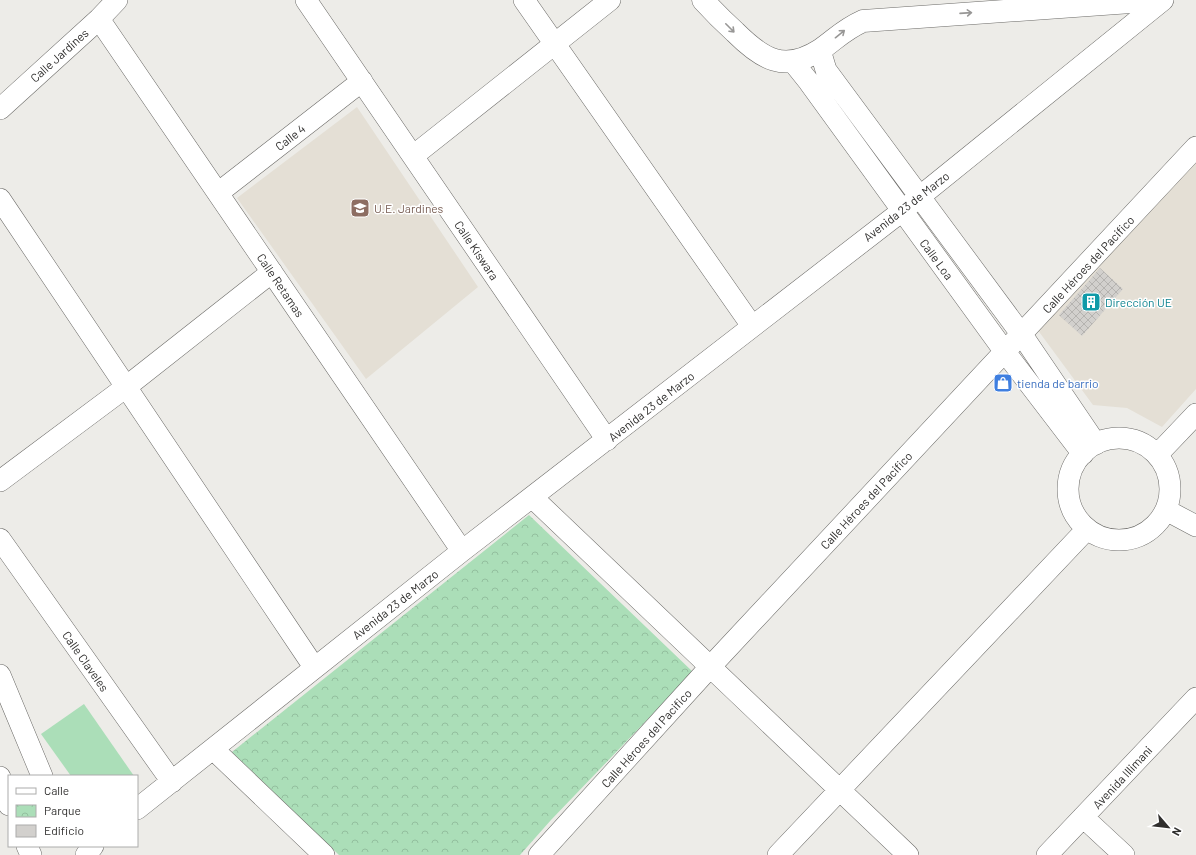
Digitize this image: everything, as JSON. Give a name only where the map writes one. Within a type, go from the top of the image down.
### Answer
[{"type":"street","name":"Calle Jardines","points":[[0,109],[99,19],[117,0]]},
{"type":"street","name":"Calle Kiswara","points":[[306,0],[608,440]]},
{"type":"street","points":[[524,0],[752,326]]},
{"type":"street","points":[[413,156],[610,0]]},
{"type":"street","points":[[703,0],[748,46],[762,56],[783,62],[793,62],[820,50],[847,28],[863,21],[1158,0]]},
{"type":"street","name":"Avenida 23 de Marzo","points":[[138,808],[462,551],[608,440],[752,326],[902,211],[1163,0]]},
{"type":"street","name":"Calle Retamas","points":[[99,19],[462,551]]},
{"type":"street","name":"Calle Loa","points":[[820,50],[826,70],[1022,335],[1089,449]]},
{"type":"street","name":"Calle Loa","points":[[793,62],[810,82],[1005,352],[1089,449]]},
{"type":"street","name":"Calle 4","points":[[218,193],[362,81]]},
{"type":"street","name":"Calle Héroes del Pacifico","points":[[539,855],[710,667],[1196,148]]},
{"type":"street","points":[[0,199],[314,667]]},
{"type":"street","points":[[0,481],[126,386],[272,272]]},
{"type":"street","points":[[1157,455],[1196,414]]},
{"type":"street","points":[[1112,439],[1128,439],[1144,445],[1157,455],[1165,467],[1170,481],[1170,496],[1166,510],[1158,522],[1146,533],[1131,539],[1116,540],[1100,537],[1087,529],[1076,516],[1070,501],[1068,484],[1073,468],[1089,449],[1112,439]]},
{"type":"street","points":[[532,498],[908,855]]},
{"type":"street","points":[[1166,510],[1196,526]]},
{"type":"street","points":[[778,855],[1087,529]]},
{"type":"street","name":"Calle Claveles","points":[[0,539],[172,782]]},
{"type":"street","points":[[0,675],[42,775]]},
{"type":"street","name":"Avenida Illimani","points":[[1047,855],[1196,698]]},
{"type":"street","points":[[213,749],[324,855]]},
{"type":"street","points":[[0,777],[5,802]]},
{"type":"street","points":[[1083,817],[1124,855]]},
{"type":"shaded area","points":[[357,107],[478,287],[366,379],[237,198]]},
{"type":"shaded area","points":[[1196,161],[1196,389],[1162,427],[1127,408],[1093,405],[1037,329]]},
{"type":"green space","points":[[529,515],[693,672],[551,820],[520,855],[339,855],[232,752]]},
{"type":"green space","points":[[84,704],[133,775],[70,775],[41,734]]},
{"type":"building","name":"Dirección UE","points":[[1100,268],[1123,289],[1082,336],[1059,315]]},
{"type":"place","name":"U.E. Jardines","points":[[360,208]]},
{"type":"place","name":"Dirección UE","points":[[1091,302]]},
{"type":"place","name":"tienda de barrio","points":[[1003,383]]}]
